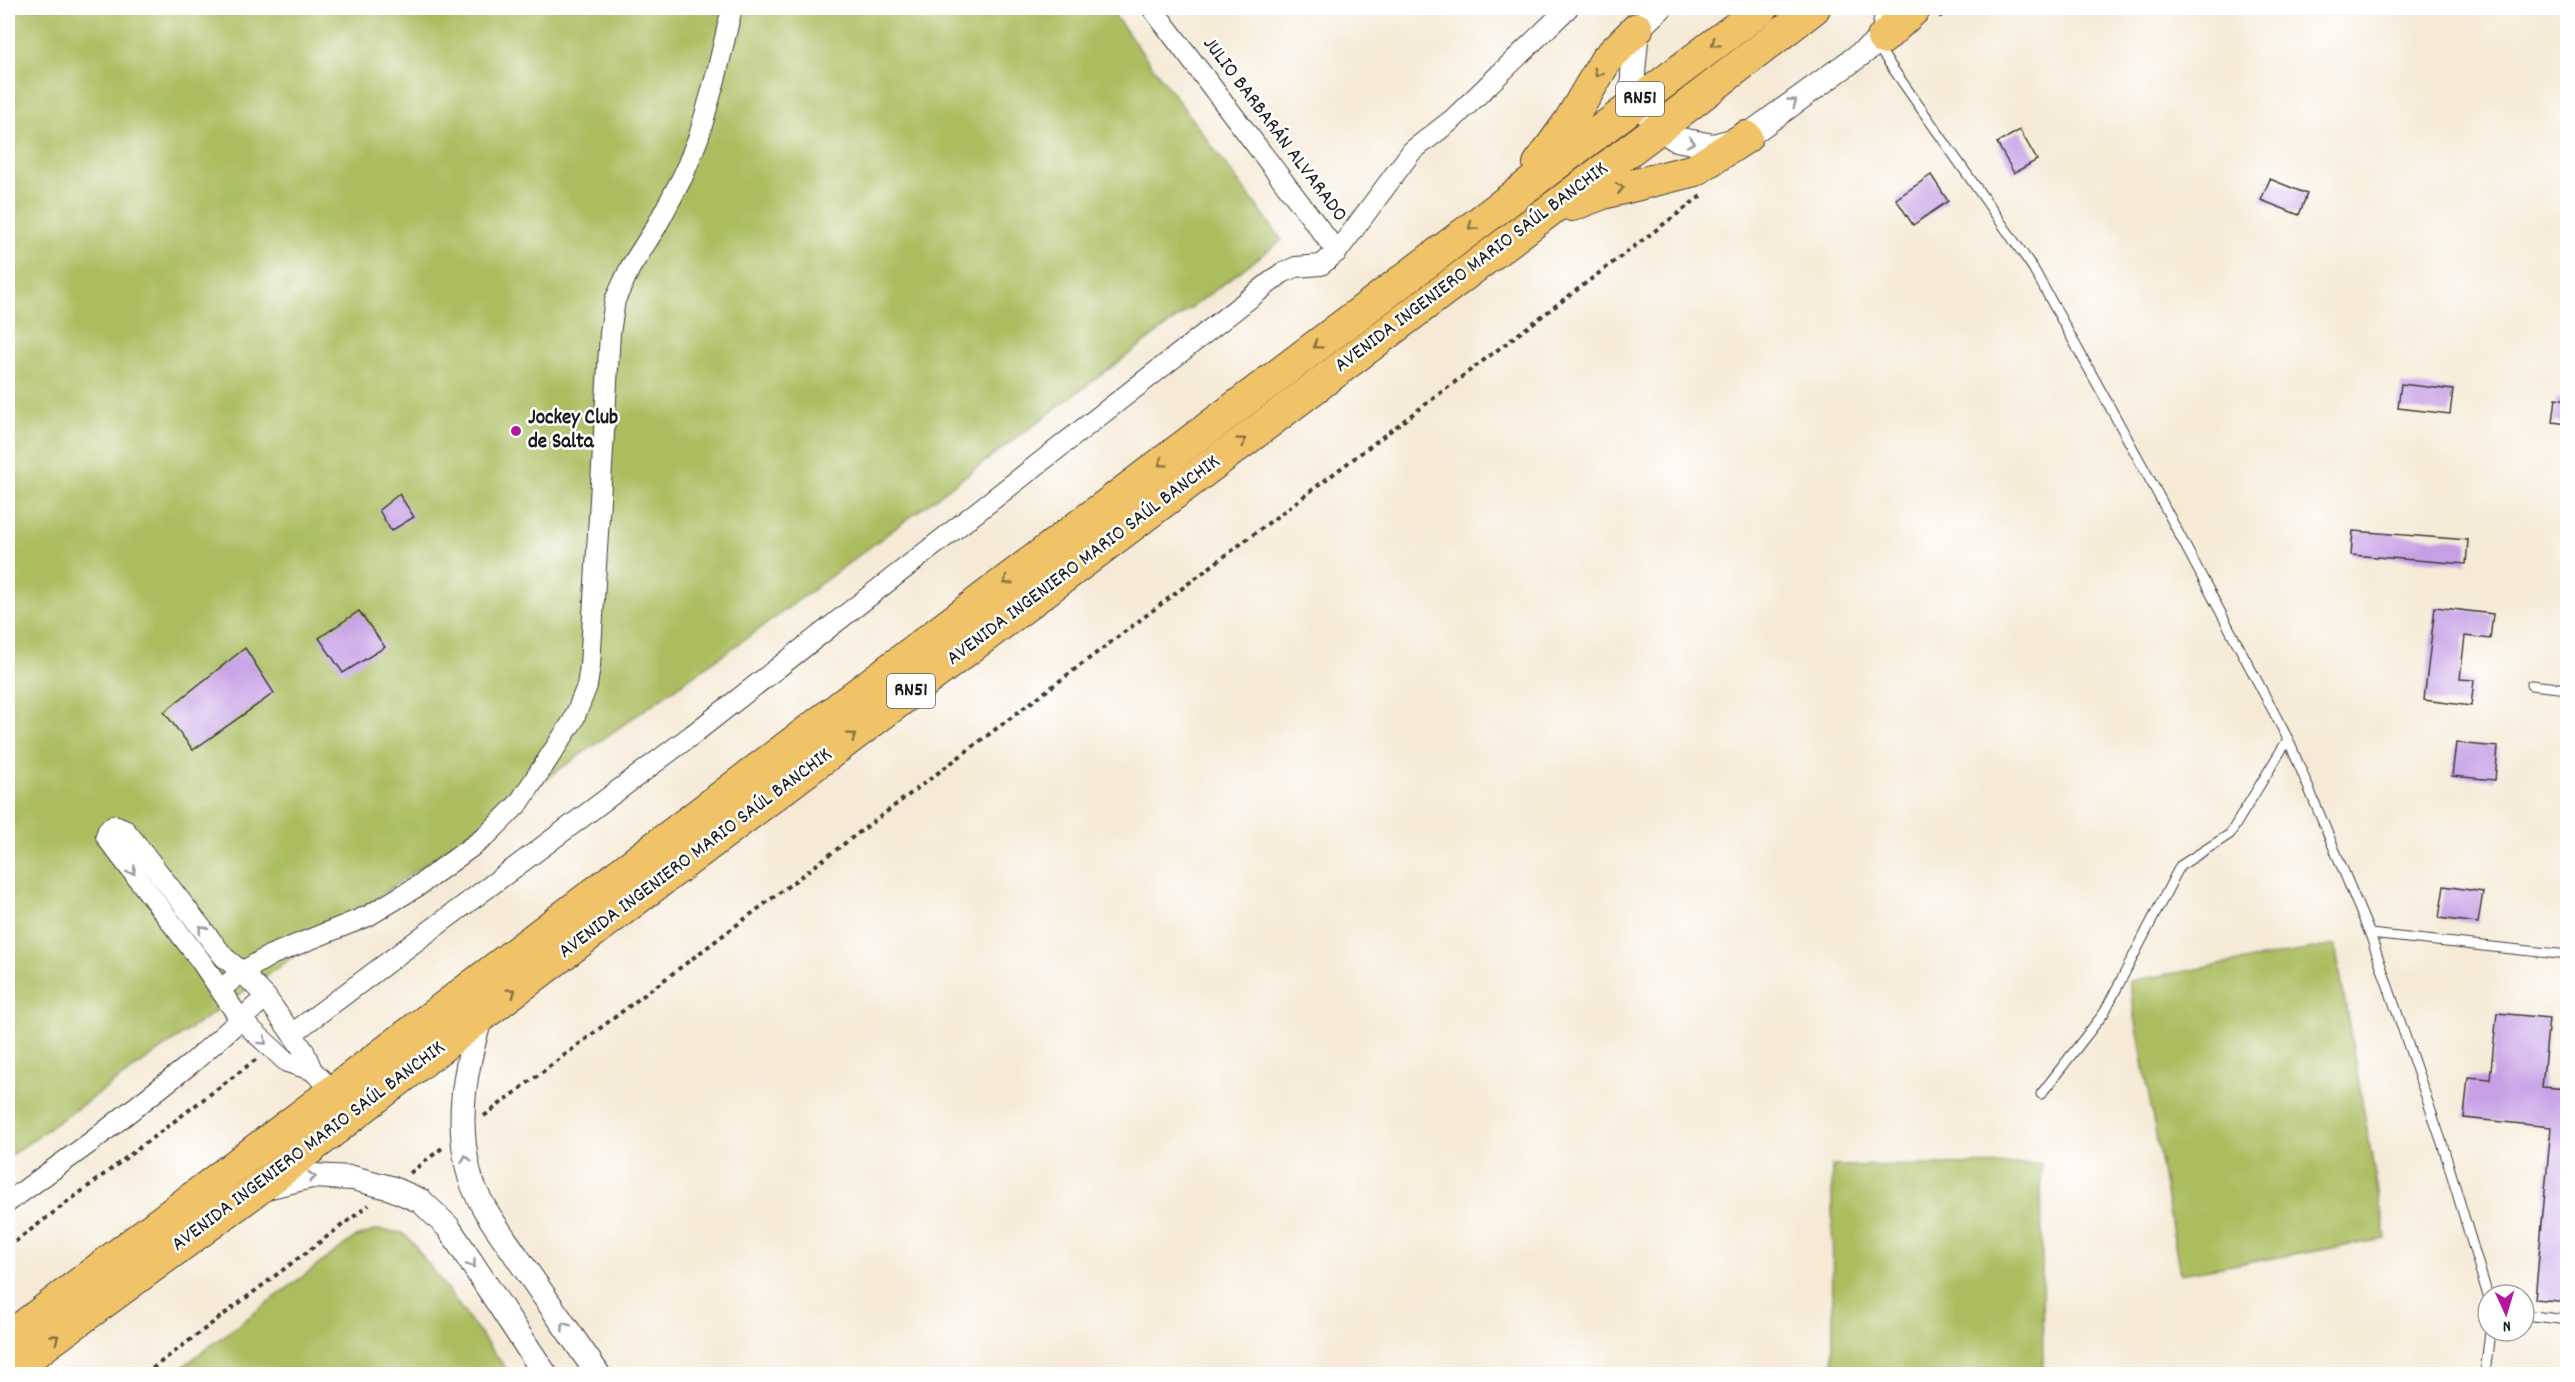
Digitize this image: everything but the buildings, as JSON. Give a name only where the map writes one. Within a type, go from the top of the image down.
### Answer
[{"type":"highway","name":"AVENIDA INGENIERO MARIO SAÚL BANCHIK","points":[[8,1338],[1762,8]]},
{"type":"highway","name":"AVENIDA INGENIERO MARIO SAÚL BANCHIK","points":[[8,1372],[255,1191],[481,1016],[1527,225],[1659,128],[1814,8]]},
{"type":"highway","points":[[1518,191],[1570,121],[1606,60],[1646,16]]},
{"type":"highway","points":[[1882,30],[1923,16]]},
{"type":"highway","points":[[1527,225],[1603,193],[1695,170],[1746,137]]},
{"type":"street","points":[[221,989],[242,972],[271,955],[368,916],[418,886],[485,837],[519,803],[581,705],[590,666],[610,333],[615,300],[630,268],[656,227],[683,176],[695,146],[716,76],[732,8]]},
{"type":"street","name":"JULIO BARBARÁN ALVARADO","points":[[1152,8],[1337,252]]},
{"type":"street","points":[[293,1033],[692,735],[1282,273],[1296,267],[1321,265],[1337,252],[1412,151],[1453,119],[1568,8]]},
{"type":"street","points":[[1646,16],[1633,73],[1633,88],[1638,101],[1659,128],[1676,139],[1713,146],[1746,137],[1882,30]]},
{"type":"street","points":[[312,1070],[287,1062],[240,1019],[221,989],[109,842],[106,836],[108,830],[114,825],[124,829],[224,957],[266,997],[293,1033],[312,1070],[334,1092]]},
{"type":"street","points":[[8,1202],[175,1077],[266,997]]},
{"type":"street","points":[[481,1016],[466,1072],[462,1133],[468,1172],[480,1199],[598,1374]]},
{"type":"street","points":[[255,1191],[311,1176],[353,1178],[391,1188],[421,1201],[448,1227],[545,1374]]},
{"type":"lane","points":[[1882,30],[2033,268],[2153,485],[2288,739],[2370,934],[2442,1143],[2484,1283]]},
{"type":"lane","points":[[2531,685],[2568,689]]},
{"type":"lane","points":[[2041,1094],[2104,1013],[2180,866],[2230,834],[2288,739]]},
{"type":"lane","points":[[2370,934],[2568,955]]},
{"type":"lane","points":[[2536,1316],[2568,1320]]},
{"type":"lane","points":[[2485,1374],[2489,1343]]},
{"type":"path","points":[[1923,16],[1950,8]]},
{"type":"path","points":[[145,1374],[1702,195]]},
{"type":"path","points":[[8,1247],[272,1048]]},
{"type":"green space","name":"Jockey Club de Salta","points":[[8,8],[1109,8],[1282,240],[768,623],[8,1157]]},
{"type":"green space","points":[[2335,945],[2386,1239],[2180,1274],[2129,981]]},
{"type":"green space","points":[[2041,1164],[2043,1374],[1833,1374],[1832,1166]]},
{"type":"green space","points":[[377,1230],[402,1233],[411,1241],[510,1374],[173,1374],[354,1238]]},
{"type":"place","name":"Jockey Club de Salta","points":[[516,431]]}]
